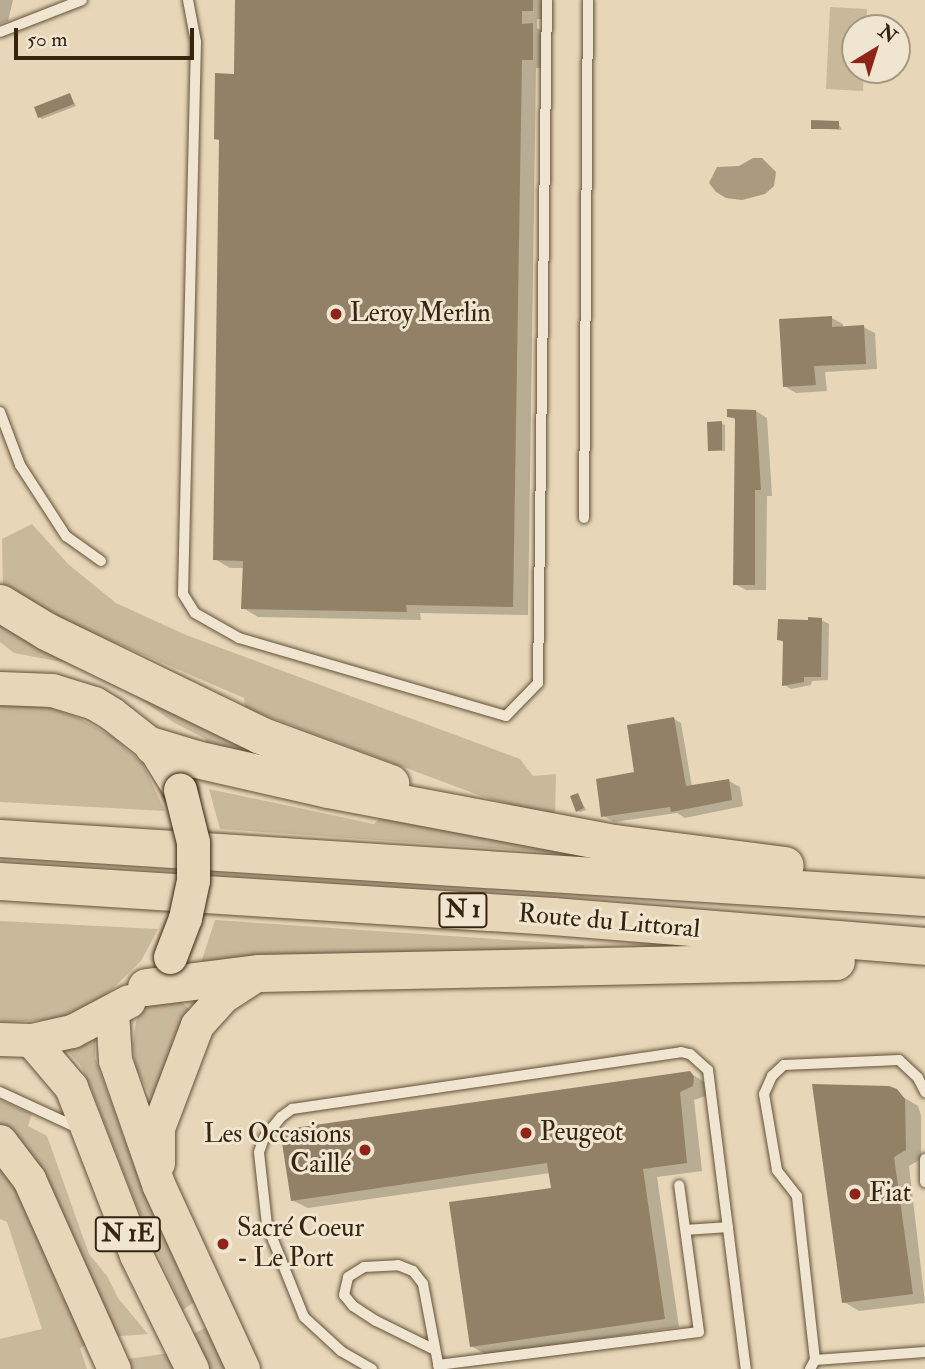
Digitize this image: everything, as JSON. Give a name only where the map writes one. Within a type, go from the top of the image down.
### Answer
[{"type":"highway","points":[[0,603],[46,631],[260,734],[493,820]]},
{"type":"highway","points":[[153,746],[196,759],[328,789],[615,843],[925,884]]},
{"type":"highway","name":"Route du Littoral","points":[[0,838],[925,897]]},
{"type":"highway","name":"Route du Littoral","points":[[0,881],[553,916],[925,946]]},
{"type":"highway","points":[[146,987],[259,973],[925,959]]},
{"type":"main road","points":[[4,685],[52,690],[94,703],[153,746],[180,790],[193,842],[194,880],[186,918],[170,957],[146,987],[112,1012],[72,1031],[16,1039]]},
{"type":"main road","points":[[159,1186],[158,1128],[191,1039],[210,1007],[237,985],[259,973]]},
{"type":"main road","name":"N 1E","points":[[112,1012],[115,1060],[159,1186],[243,1369]]},
{"type":"main road","name":"N 1E","points":[[16,1039],[71,1087],[136,1255],[192,1369]]},
{"type":"main road","points":[[0,1141],[29,1179],[114,1369]]},
{"type":"lane","points":[[0,32],[82,0]]},
{"type":"lane","points":[[188,0],[196,50],[183,594],[195,614],[239,638],[506,716],[538,683],[547,0]]},
{"type":"lane","points":[[583,518],[588,0]]},
{"type":"lane","points":[[0,412],[20,465],[66,536],[101,561]]},
{"type":"lane","points":[[372,1369],[341,1351],[304,1317],[267,1225],[259,1152],[272,1126],[292,1109],[681,1052],[690,1054],[708,1070],[746,1369]]},
{"type":"lane","points":[[925,1092],[918,1078],[899,1060],[784,1065],[772,1076],[764,1094],[777,1170],[797,1196],[813,1364],[925,1352]]},
{"type":"lane","points":[[0,1092],[90,1134]]},
{"type":"lane","points":[[925,1159],[925,1182]]},
{"type":"lane","points":[[435,1350],[376,1321],[353,1306],[344,1295],[348,1277],[364,1267],[398,1265],[413,1271],[423,1284],[439,1367],[699,1332],[679,1185]]},
{"type":"lane","points":[[686,1230],[728,1227]]},
{"type":"shaded area","points":[[830,7],[867,9],[867,14],[841,14],[841,84],[863,84],[863,91],[826,89]]},
{"type":"shaded area","points":[[753,158],[762,158],[776,172],[774,186],[765,194],[742,200],[726,198],[716,192],[709,183],[717,167],[739,166]]},
{"type":"shaded area","points":[[32,524],[68,564],[116,603],[186,635],[520,759],[533,776],[556,774],[555,816],[484,797],[245,708],[244,698],[47,613],[3,587],[2,539]]},
{"type":"shaded area","points":[[0,610],[287,766],[205,745],[206,739],[173,722],[132,693],[72,664],[14,653],[0,642]]},
{"type":"shaded area","points":[[13,703],[50,708],[81,719],[113,737],[143,764],[165,811],[0,802],[0,705]]},
{"type":"shaded area","points":[[209,789],[374,824],[380,818],[563,845],[563,853],[220,829]]},
{"type":"shaded area","points":[[215,920],[584,945],[585,955],[200,966]]},
{"type":"shaded area","points":[[0,921],[158,929],[141,961],[106,995],[60,1019],[5,1022],[0,1021]]},
{"type":"shaded area","points":[[169,989],[194,1014],[156,1107],[135,1066],[133,1044],[136,1021],[146,1004]]},
{"type":"shaded area","points":[[95,1037],[95,1058],[145,1196],[194,1302],[183,1310],[134,1199],[81,1066],[64,1047]]},
{"type":"shaded area","points":[[0,1100],[32,1114],[28,1126],[47,1136],[89,1254],[107,1276],[118,1298],[148,1334],[109,1337],[0,1126]]},
{"type":"shaded area","points":[[0,1157],[23,1190],[60,1293],[92,1342],[80,1348],[87,1369],[0,1369],[0,1339],[42,1329],[7,1222],[0,1219]]},
{"type":"shaded area","points":[[207,1327],[227,1369],[209,1369],[193,1334]]},
{"type":"shaded area","points":[[177,1352],[185,1369],[124,1369],[121,1360]]},
{"type":"building","points":[[235,0],[533,0],[533,11],[522,11],[522,24],[533,23],[533,60],[522,60],[513,607],[406,605],[407,612],[241,609],[243,561],[213,560],[219,140],[214,139],[215,73],[234,74]]},
{"type":"building","points":[[70,93],[74,104],[38,118],[34,107]]},
{"type":"building","points":[[811,120],[839,121],[839,129],[811,129]]},
{"type":"building","points":[[832,316],[832,327],[864,325],[866,364],[814,366],[816,385],[783,387],[779,319]]},
{"type":"building","points":[[727,409],[756,410],[761,490],[755,490],[755,585],[733,585],[735,418],[727,417]]},
{"type":"building","points":[[722,421],[722,450],[708,451],[707,422]]},
{"type":"building","points":[[808,617],[822,618],[821,677],[804,677],[804,682],[782,686],[783,641],[777,640],[778,619],[808,620]]},
{"type":"building","points":[[674,717],[686,786],[729,779],[732,800],[671,812],[670,807],[601,817],[596,779],[634,772],[627,725]]},
{"type":"building","points":[[578,793],[584,808],[576,812],[570,796]]},
{"type":"building","points":[[690,1071],[694,1076],[693,1086],[680,1092],[687,1163],[643,1169],[665,1319],[470,1347],[449,1202],[551,1188],[547,1163],[291,1201],[280,1130]]},
{"type":"building","points":[[812,1084],[889,1086],[897,1089],[905,1099],[906,1150],[894,1157],[913,1294],[842,1303]]},
{"type":"place","name":"Leroy Merlin","points":[[336,314]]},
{"type":"place","name":"Peugeot","points":[[526,1133]]},
{"type":"place","name":"Les Occasions Caillé","points":[[365,1150]]},
{"type":"place","name":"Fiat","points":[[855,1194]]},
{"type":"place","name":"Sacré Coeur - Le Port","points":[[223,1244]]}]
